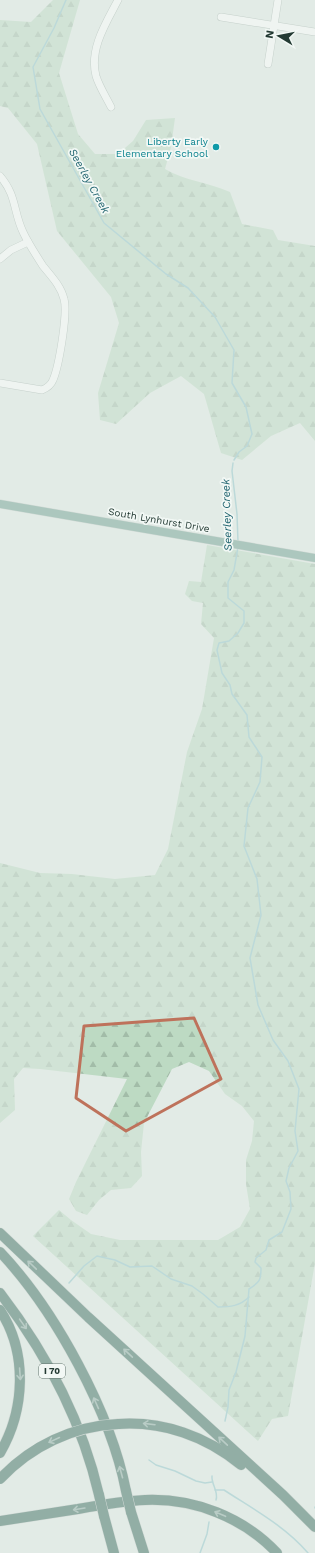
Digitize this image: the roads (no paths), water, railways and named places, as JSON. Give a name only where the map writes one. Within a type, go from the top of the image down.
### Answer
[{"type":"highway","points":[[0,1234],[283,1495],[315,1528]]},
{"type":"highway","name":"I 70","points":[[0,1252],[44,1309],[79,1367],[113,1443],[140,1553]]},
{"type":"highway","name":"I 70","points":[[0,1293],[37,1345],[58,1383],[83,1441],[114,1553]]},
{"type":"highway","points":[[0,1310],[15,1343],[20,1384],[18,1407],[13,1425],[0,1453]]},
{"type":"highway","points":[[0,1479],[24,1457],[50,1441],[85,1428],[118,1424],[144,1424],[166,1427],[186,1433],[210,1444],[233,1458],[315,1528]]},
{"type":"highway","points":[[0,1521],[130,1502],[155,1500],[177,1502],[196,1506],[224,1516],[254,1533],[277,1553]]},
{"type":"highway","points":[[131,1512],[144,1553]]},
{"type":"highway","points":[[104,1516],[108,1553]]},
{"type":"main road","name":"South Lynhurst Drive","points":[[0,504],[315,558]]},
{"type":"street","points":[[111,107],[96,76],[94,58],[100,36],[118,0]]},
{"type":"street","points":[[268,64],[278,0]]},
{"type":"street","points":[[221,17],[315,32]]},
{"type":"street","points":[[0,176],[7,184],[13,198],[22,231],[43,265],[62,290],[65,300],[65,316],[53,381],[47,388],[42,390],[0,383]]},
{"type":"street","points":[[0,259],[11,250],[28,242]]},
{"type":"waterway","name":"Seerley Creek","points":[[66,0],[54,28],[33,67],[40,109],[104,223],[166,274],[188,288],[215,317],[234,350],[232,383],[246,407],[252,434],[247,446],[239,452],[234,460]]},
{"type":"waterway","name":"Seerley Creek","points":[[233,463],[232,471],[237,514],[238,542]]},
{"type":"waterway","name":"Seerley Creek","points":[[225,1421],[229,1390],[236,1372],[245,1336],[249,1289],[258,1282],[261,1275],[261,1268],[255,1262],[256,1258],[266,1250],[269,1240],[282,1232],[291,1209],[290,1192],[286,1181],[289,1168],[298,1151],[295,1131],[299,1089],[288,1061],[273,1040],[258,1005],[250,958],[261,915],[257,879],[244,846],[248,808],[260,782],[262,757],[249,737],[247,715],[232,694],[230,685],[222,673],[217,650],[219,643],[229,641],[238,633],[244,623],[244,611],[228,598],[228,582],[234,570],[238,547]]},
{"type":"waterway","points":[[69,1283],[84,1266],[97,1256],[115,1260],[130,1267],[152,1266],[171,1279],[192,1286],[218,1307],[235,1305],[249,1297]]},
{"type":"waterway","points":[[149,1460],[156,1465],[175,1471],[196,1481],[205,1483],[212,1482]]},
{"type":"waterway","name":"Seerley Creek","points":[[212,1476],[217,1497],[216,1500]]},
{"type":"waterway","points":[[215,1490],[224,1490],[268,1518],[289,1534],[308,1553]]},
{"type":"waterway","name":"Seerley Creek","points":[[200,1553],[207,1534],[209,1522]]},
{"type":"place","name":"Liberty Early Elementary School","points":[[216,147]]}]
